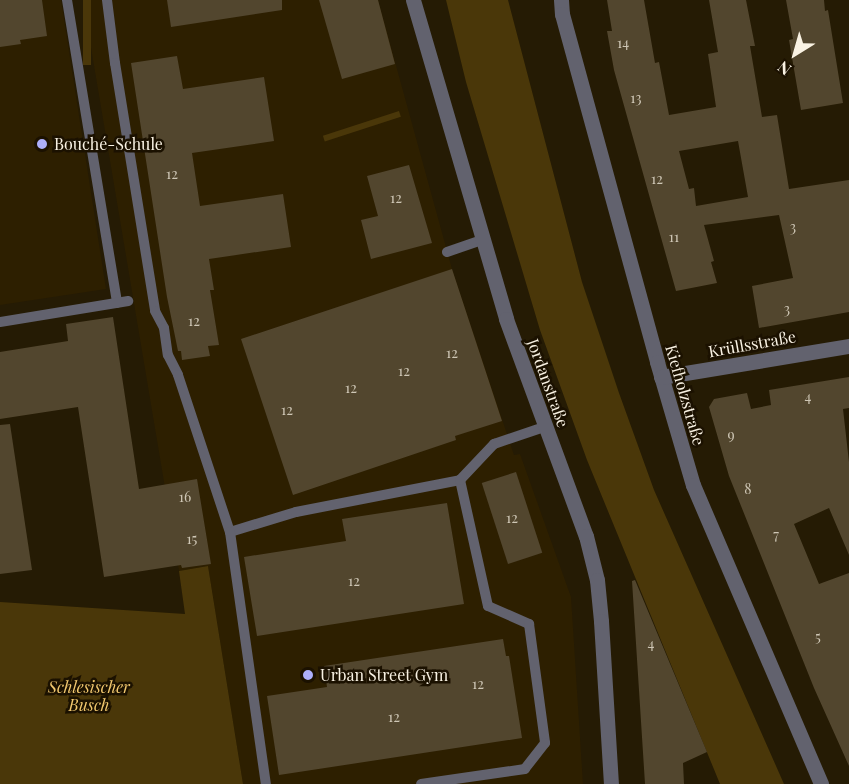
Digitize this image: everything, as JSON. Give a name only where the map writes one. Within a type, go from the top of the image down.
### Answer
[{"type":"street","name":"Jordanstraße","points":[[413,0],[481,240],[544,427],[582,525],[597,580],[611,784]]},
{"type":"street","name":"Kiefholzstraße","points":[[561,0],[562,14],[661,377],[693,485],[821,784]]},
{"type":"street","name":"Krüllsstraße","points":[[661,377],[849,346]]},
{"type":"lane","points":[[67,0],[117,303]]},
{"type":"lane","points":[[107,0],[155,311],[164,328],[168,355],[178,375],[230,532],[232,559],[266,784]]},
{"type":"lane","points":[[447,252],[481,240]]},
{"type":"lane","points":[[0,322],[128,301]]},
{"type":"lane","points":[[230,532],[296,512],[460,480],[494,444],[544,427]]},
{"type":"lane","points":[[421,784],[525,769],[545,743],[529,624],[488,606],[460,480]]},
{"type":"shaded area","name":"Bouché-Schule","points":[[0,0],[61,0],[106,289],[0,305]]},
{"type":"shaded area","points":[[83,0],[378,0],[452,269],[514,455],[520,454],[571,597],[583,784],[243,784],[208,566],[179,571]]},
{"type":"green space","points":[[83,0],[91,0],[91,65],[83,65]]},
{"type":"green space","points":[[446,0],[508,0],[582,282],[619,393],[654,490],[784,784],[720,784],[587,460],[540,330],[466,82]]},
{"type":"green space","points":[[399,111],[401,117],[325,141],[323,136]]},
{"type":"green space","name":"Schlesischer Busch","points":[[208,566],[243,784],[0,784],[0,602],[185,614],[179,571]]},
{"type":"building","points":[[0,0],[42,0],[47,36],[20,40],[21,44],[0,47]]},
{"type":"building","points":[[167,0],[282,0],[282,10],[171,27]]},
{"type":"building","points":[[319,0],[378,0],[395,64],[342,79]]},
{"type":"building","points":[[607,0],[644,0],[655,63],[659,62],[669,115],[716,107],[708,54],[718,52],[709,0],[746,0],[755,46],[750,46],[762,117],[777,115],[789,189],[849,180],[849,312],[759,328],[752,286],[793,278],[779,215],[704,225],[714,261],[711,262],[717,283],[676,291],[614,70],[607,31],[612,31]],"holes":[[[738,141],[748,197],[696,206],[694,188],[689,189],[679,151]]]},
{"type":"building","points":[[786,0],[824,0],[825,11],[828,10],[843,103],[801,110],[789,40],[793,39]]},
{"type":"building","points":[[177,56],[183,89],[264,77],[274,141],[192,153],[200,206],[283,194],[291,247],[209,259],[214,290],[210,290],[219,345],[208,346],[210,356],[182,360],[181,351],[178,351],[167,297],[131,63]]},
{"type":"building","points":[[409,165],[432,243],[371,259],[361,220],[378,216],[367,176]]},
{"type":"building","points":[[452,269],[502,421],[455,436],[456,440],[293,495],[241,339]]},
{"type":"building","points":[[113,317],[139,489],[197,479],[211,564],[182,568],[181,565],[104,577],[78,407],[0,419],[0,352],[68,341],[66,324]]},
{"type":"building","points":[[849,377],[849,408],[843,409],[849,462],[849,555],[829,508],[794,524],[819,584],[849,573],[849,766],[814,688],[729,476],[709,407],[714,399],[747,393],[751,409],[771,405],[769,390]]},
{"type":"building","points":[[10,424],[32,570],[0,574],[0,425]]},
{"type":"building","points":[[516,472],[542,553],[508,564],[482,483]]},
{"type":"building","points":[[447,503],[464,604],[257,636],[244,557],[346,541],[342,519]]},
{"type":"building","points":[[635,580],[707,752],[683,763],[684,784],[645,784],[632,581]]},
{"type":"building","points":[[503,639],[506,656],[509,656],[522,738],[279,775],[267,696],[327,687],[324,666]]},
{"type":"place","name":"Bouché-Schule","points":[[42,144]]},
{"type":"place","name":"Urban Street Gym","points":[[308,675]]}]
